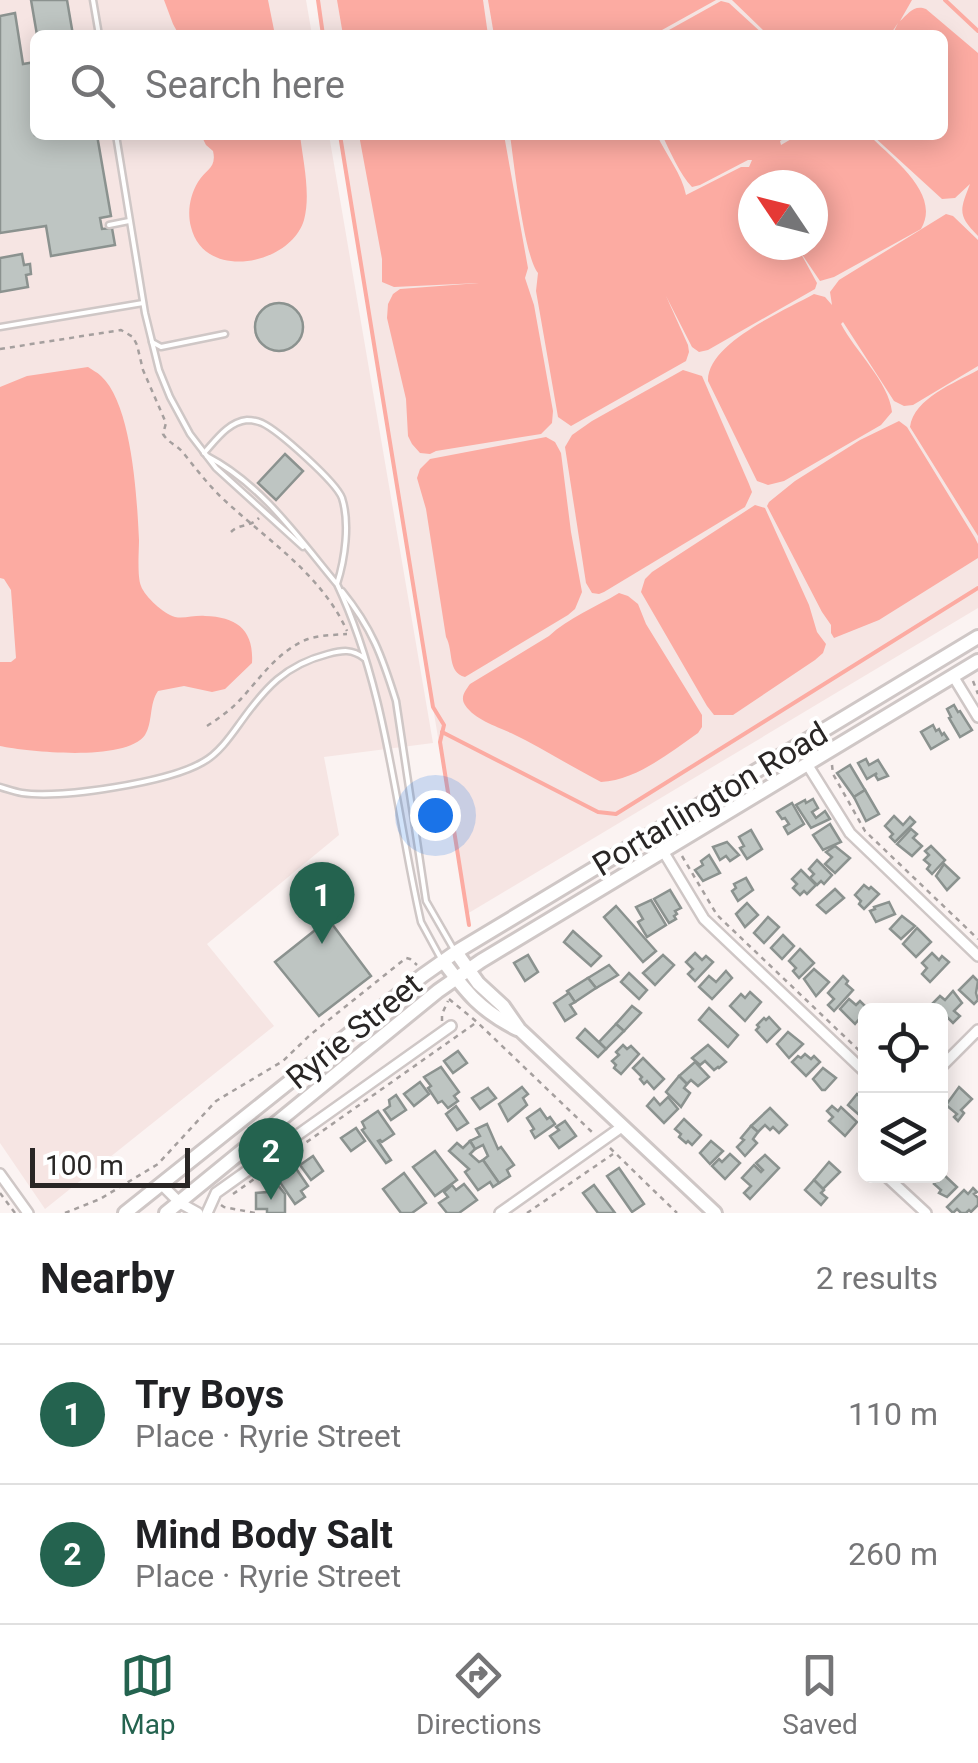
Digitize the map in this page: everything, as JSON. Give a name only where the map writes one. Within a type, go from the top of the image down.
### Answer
[{"type":"main road","name":"Portarlington Road","points":[[442,961],[978,637]]},
{"type":"main road","name":"Portarlington Road","points":[[456,978],[978,661]]},
{"type":"main road","points":[[456,952],[478,984],[503,1006],[519,1029],[715,1213]]},
{"type":"main road","points":[[442,961],[493,1017],[519,1029]]},
{"type":"main road","name":"Ryrie Street","points":[[125,1213],[442,961]]},
{"type":"main road","name":"Ryrie Street","points":[[166,1213],[456,978]]},
{"type":"street","points":[[952,676],[978,717]]},
{"type":"street","points":[[808,764],[850,833],[978,956]]},
{"type":"street","points":[[663,851],[704,920],[858,1064]]},
{"type":"street","name":"Ryrie Street","points":[[207,1213],[216,1193],[447,1029]]},
{"type":"street","points":[[948,1060],[978,1030]]},
{"type":"street","points":[[500,1213],[623,1126]]},
{"type":"street","points":[[1,1178],[28,1213]]},
{"type":"street","points":[[894,1183],[926,1213]]},
{"type":"street","points":[[162,1185],[180,1203],[198,1213]]},
{"type":"lane","points":[[93,0],[98,30]]},
{"type":"lane","points":[[116,140],[152,342],[170,397],[205,455],[314,557]]},
{"type":"lane","points":[[109,225],[131,221]]},
{"type":"lane","points":[[2,328],[144,303]]},
{"type":"lane","points":[[152,342],[161,348],[225,334]]},
{"type":"lane","points":[[205,455],[228,428],[245,420],[254,421],[269,427],[337,488],[346,516],[337,584],[368,661],[421,922],[442,961]]},
{"type":"lane","points":[[205,455],[243,480],[270,506],[364,619],[396,702],[426,900],[456,952]]},
{"type":"lane","points":[[0,788],[23,794],[72,793],[172,775],[206,761],[293,666],[344,650],[358,653],[368,661]]},
{"type":"lane","points":[[264,1158],[272,1128]]},
{"type":"path","points":[[0,349],[120,330],[128,332],[137,345],[166,423],[163,434],[167,442],[179,447],[199,474],[320,586],[340,614],[349,634],[308,639],[291,648],[272,663],[240,700],[207,726]]},
{"type":"path","points":[[230,532],[252,524],[264,512]]},
{"type":"path","points":[[973,681],[978,694]]},
{"type":"path","points":[[832,765],[833,774],[865,831],[978,939]]},
{"type":"path","points":[[682,856],[717,915],[858,1049]]},
{"type":"path","points":[[66,1213],[108,1195],[158,1164],[216,1101],[283,1060],[406,958],[419,967]]},
{"type":"path","points":[[447,997],[458,994]]},
{"type":"path","points":[[447,997],[596,1136]]},
{"type":"path","points":[[447,997],[442,1014],[447,1029]]},
{"type":"path","points":[[235,1192],[477,1022]]},
{"type":"path","points":[[609,1148],[677,1213]]},
{"type":"path","points":[[527,1213],[614,1153]]},
{"type":"path","points":[[0,1193],[14,1213]]},
{"type":"path","points":[[220,1204],[255,1213]]},
{"type":"shaded area","points":[[0,0],[306,0],[311,30],[30,30],[30,140],[330,140],[433,743],[324,757],[339,835],[207,944],[274,1026],[45,1209],[0,1143]]},
{"type":"shaded area","points":[[164,0],[268,0],[274,30],[176,30]]},
{"type":"shaded area","points":[[317,0],[978,0],[978,608],[467,914],[340,140],[948,140],[948,30],[322,30]]},
{"type":"shaded area","points":[[337,0],[483,0],[487,30],[342,30]]},
{"type":"shaded area","points":[[488,0],[716,0],[662,30],[493,30]]},
{"type":"shaded area","points":[[732,0],[912,0],[900,21],[915,9],[926,9],[978,53],[978,236],[962,212],[970,184],[955,198],[942,199],[877,140],[948,140],[948,30],[894,30],[898,23],[893,30],[763,30]]},
{"type":"shaded area","points":[[721,1],[729,3],[759,30],[669,30]]},
{"type":"shaded area","points":[[204,140],[301,140],[306,210],[296,235],[283,248],[248,261],[229,261],[212,255],[199,244],[189,215],[195,187],[214,157]]},
{"type":"shaded area","points":[[360,140],[505,140],[528,268],[525,278],[534,305],[553,411],[552,423],[541,434],[420,453],[408,436],[406,399],[387,318],[388,304],[400,289],[479,283],[394,287],[382,282],[382,259]]},
{"type":"shaded area","points":[[511,140],[660,140],[686,195],[741,167],[749,167],[752,160],[692,187],[664,140],[782,140],[781,145],[790,140],[874,140],[911,177],[925,202],[926,216],[921,229],[820,281],[806,260],[828,260],[828,170],[738,170],[738,260],[804,260],[817,283],[815,289],[699,352],[692,347],[666,296],[688,345],[686,361],[571,426],[558,417],[536,291],[538,273]]},
{"type":"shaded area","points":[[946,214],[978,240],[978,366],[913,405],[904,406],[894,401],[843,322],[885,389],[892,412],[881,425],[784,481],[768,485],[757,481],[708,381],[720,354],[749,330],[814,294],[825,297],[832,305],[830,292],[839,280]]},
{"type":"shaded area","points":[[88,367],[111,389],[126,429],[143,590],[160,609],[175,617],[216,617],[234,623],[250,642],[252,663],[225,689],[212,692],[184,686],[158,691],[145,735],[118,749],[76,753],[0,746],[0,662],[16,658],[11,590],[0,578],[0,387],[27,376]]},
{"type":"shaded area","points":[[683,370],[702,376],[752,492],[745,507],[604,592],[592,593],[586,583],[565,447],[572,435],[592,421]]},
{"type":"shaded area","points":[[978,370],[978,536],[910,427],[927,400]]},
{"type":"shaded area","points":[[899,421],[907,427],[975,538],[978,558],[879,620],[834,638],[831,625],[767,506],[795,481],[860,440]]},
{"type":"shaded area","points":[[546,437],[555,442],[561,453],[582,592],[568,615],[465,677],[453,666],[446,637],[426,509],[417,478],[420,469],[430,459]]},
{"type":"shaded area","points":[[755,505],[765,508],[809,605],[817,632],[826,644],[815,660],[733,715],[714,715],[641,592],[652,572]]},
{"type":"shaded area","points":[[619,593],[638,604],[646,624],[702,715],[698,733],[640,771],[601,782],[480,719],[465,705],[463,697],[470,684]]},
{"type":"building","points":[[31,0],[67,0],[72,30],[36,30]]},
{"type":"building","points":[[15,13],[23,64],[30,63],[30,140],[98,140],[111,216],[100,218],[102,229],[112,228],[115,245],[51,256],[46,226],[0,233],[0,16]]},
{"type":"building","points":[[22,254],[24,265],[30,264],[31,274],[26,275],[28,287],[0,292],[0,258]]},
{"type":"building","points":[[279,303],[296,310],[303,327],[296,344],[279,351],[262,344],[255,327],[262,310]]},
{"type":"building","points":[[285,454],[303,471],[276,500],[258,483]]},
{"type":"building","points":[[954,705],[972,730],[960,737],[947,709]]},
{"type":"building","points":[[933,725],[948,739],[931,749],[921,732]]},
{"type":"building","points":[[866,759],[869,765],[878,760],[888,776],[878,780],[877,773],[867,779],[858,763]]},
{"type":"building","points":[[850,765],[865,790],[854,797],[837,773]]},
{"type":"building","points":[[865,790],[879,814],[866,821],[854,797]]},
{"type":"building","points":[[813,799],[818,808],[812,812],[816,818],[825,811],[830,819],[811,828],[796,805]]},
{"type":"building","points":[[792,803],[804,824],[788,834],[784,827],[789,824],[777,812]]},
{"type":"building","points":[[894,816],[903,825],[910,817],[915,822],[895,842],[885,826]]},
{"type":"building","points":[[830,824],[841,842],[823,850],[813,835]]},
{"type":"building","points":[[911,829],[917,834],[913,838],[922,846],[912,856],[897,844]]},
{"type":"building","points":[[751,830],[762,849],[747,859],[739,837]]},
{"type":"building","points":[[727,842],[739,855],[730,861],[726,856],[720,860],[713,847]]},
{"type":"building","points":[[835,846],[850,858],[835,873],[825,864],[832,857],[826,852]]},
{"type":"building","points":[[931,846],[945,860],[932,874],[924,860],[929,855],[925,851]]},
{"type":"building","points":[[709,855],[720,873],[703,881],[695,870]]},
{"type":"building","points":[[817,860],[832,875],[824,884],[821,881],[817,885],[810,878],[814,874],[809,869]]},
{"type":"building","points":[[944,864],[959,878],[947,890],[936,876]]},
{"type":"building","points":[[801,870],[816,885],[800,895],[793,888],[797,884],[792,879]]},
{"type":"building","points":[[746,878],[753,890],[738,901],[732,891],[736,888],[734,884]]},
{"type":"building","points":[[864,885],[879,894],[864,909],[855,895]]},
{"type":"building","points":[[835,889],[844,898],[826,913],[817,905]]},
{"type":"building","points":[[318,890],[336,914],[329,920],[371,976],[319,1016],[275,962],[319,927],[301,903]]},
{"type":"building","points":[[670,890],[681,908],[669,923],[654,899]]},
{"type":"building","points":[[651,900],[666,925],[647,937],[638,922],[643,919],[636,907]]},
{"type":"building","points":[[889,902],[895,914],[876,922],[870,911]]},
{"type":"building","points":[[747,903],[758,915],[745,927],[736,914]]},
{"type":"building","points":[[616,906],[656,951],[643,962],[604,917]]},
{"type":"building","points":[[902,916],[915,926],[901,939],[890,929]]},
{"type":"building","points":[[768,917],[779,927],[764,943],[754,933]]},
{"type":"building","points":[[917,928],[931,942],[916,957],[903,944]]},
{"type":"building","points":[[573,931],[601,956],[591,966],[564,942]]},
{"type":"building","points":[[783,935],[794,946],[782,959],[771,948]]},
{"type":"building","points":[[800,949],[814,963],[799,978],[789,961]]},
{"type":"building","points":[[695,953],[702,960],[706,956],[713,962],[695,981],[688,974],[693,969],[686,962]]},
{"type":"building","points":[[932,953],[949,962],[930,982],[922,974],[927,968],[922,963]]},
{"type":"building","points":[[528,955],[538,972],[525,981],[514,963]]},
{"type":"building","points":[[663,955],[674,965],[655,985],[643,973]]},
{"type":"building","points":[[609,965],[618,975],[596,988],[588,978]]},
{"type":"building","points":[[814,969],[829,982],[816,996],[804,979]]},
{"type":"building","points":[[726,971],[732,978],[712,999],[699,987],[709,976],[716,982]]},
{"type":"building","points":[[629,973],[647,990],[639,999],[621,982]]},
{"type":"building","points":[[843,976],[853,990],[834,1011],[828,1005],[834,999],[828,993]]},
{"type":"building","points":[[973,976],[978,981],[978,1000],[974,1004],[959,990]]},
{"type":"building","points":[[588,978],[596,988],[575,1002],[567,991]]},
{"type":"building","points":[[953,991],[962,1003],[954,1011],[960,1016],[953,1023],[948,1018],[948,1003],[933,1003],[940,996],[945,1000]]},
{"type":"building","points":[[750,992],[761,1002],[745,1021],[730,1006],[741,994],[745,998]]},
{"type":"building","points":[[569,993],[576,1014],[565,1021],[554,1003]]},
{"type":"building","points":[[849,999],[858,1003],[858,1020],[855,1024],[840,1009]]},
{"type":"building","points":[[632,1006],[641,1013],[624,1031],[616,1024]]},
{"type":"building","points":[[709,1008],[738,1035],[728,1047],[699,1020]]},
{"type":"building","points":[[769,1017],[780,1029],[767,1042],[756,1030]]},
{"type":"building","points":[[616,1024],[624,1031],[606,1049],[599,1042]]},
{"type":"building","points":[[585,1029],[606,1049],[598,1057],[577,1038]]},
{"type":"building","points":[[788,1032],[803,1044],[789,1058],[777,1044]]},
{"type":"building","points":[[623,1045],[627,1049],[631,1046],[639,1054],[621,1074],[612,1061]]},
{"type":"building","points":[[708,1045],[726,1062],[714,1070],[705,1061],[700,1065],[692,1058]]},
{"type":"building","points":[[458,1051],[467,1063],[453,1073],[444,1061]]},
{"type":"building","points":[[805,1054],[820,1062],[806,1076],[792,1062]]},
{"type":"building","points":[[643,1058],[664,1079],[654,1089],[647,1081],[644,1084],[633,1068]]},
{"type":"building","points":[[695,1062],[709,1077],[698,1086],[691,1080],[687,1084],[679,1076]]},
{"type":"building","points":[[441,1067],[459,1092],[454,1096],[458,1101],[448,1108],[442,1101],[438,1103],[424,1077]]},
{"type":"building","points":[[823,1068],[836,1078],[825,1090],[813,1079]]},
{"type":"building","points":[[679,1076],[690,1093],[681,1107],[666,1092]]},
{"type":"building","points":[[420,1082],[429,1094],[414,1106],[404,1094]]},
{"type":"building","points":[[522,1087],[528,1094],[523,1098],[527,1105],[508,1121],[499,1104]]},
{"type":"building","points":[[959,1087],[972,1099],[961,1110],[964,1113],[958,1121],[948,1102]]},
{"type":"building","points":[[488,1088],[496,1098],[480,1109],[472,1098]]},
{"type":"building","points":[[857,1094],[858,1095],[858,1114],[848,1105]]},
{"type":"building","points":[[396,1095],[406,1110],[391,1120],[384,1110]]},
{"type":"building","points":[[668,1097],[678,1109],[664,1123],[647,1106],[654,1098],[660,1105]]},
{"type":"building","points":[[456,1106],[468,1123],[457,1130],[446,1114]]},
{"type":"building","points":[[832,1106],[838,1111],[841,1107],[857,1122],[845,1136],[829,1121],[833,1117],[827,1111]]},
{"type":"building","points":[[770,1108],[787,1125],[779,1133],[765,1125],[758,1132],[751,1126]]},
{"type":"building","points":[[540,1109],[555,1124],[535,1138],[527,1118]]},
{"type":"building","points":[[378,1111],[394,1134],[378,1141],[391,1160],[386,1163],[362,1130],[362,1122]]},
{"type":"building","points":[[684,1119],[701,1135],[692,1145],[679,1137],[681,1134],[675,1129]]},
{"type":"building","points":[[565,1121],[576,1136],[559,1148],[550,1136]]},
{"type":"building","points":[[487,1124],[498,1149],[501,1147],[514,1165],[507,1170],[510,1176],[499,1183],[483,1160],[488,1156],[483,1145],[475,1149],[470,1141],[480,1136],[476,1129]]},
{"type":"building","points":[[751,1126],[758,1132],[753,1139],[757,1143],[745,1156],[737,1147]]},
{"type":"building","points":[[356,1128],[365,1141],[351,1151],[341,1138]]},
{"type":"building","points":[[470,1141],[475,1149],[470,1154],[479,1162],[483,1160],[499,1183],[493,1187],[490,1182],[478,1190],[465,1172],[469,1169],[449,1151],[457,1143],[463,1148]]},
{"type":"building","points":[[711,1141],[723,1151],[710,1164],[700,1153]]},
{"type":"building","points":[[435,1151],[457,1180],[435,1196],[413,1167]]},
{"type":"building","points":[[730,1154],[740,1163],[725,1179],[712,1166]]},
{"type":"building","points":[[765,1155],[779,1168],[750,1199],[744,1193],[751,1186],[742,1178],[754,1165],[763,1170],[756,1163]]},
{"type":"building","points":[[313,1156],[323,1171],[311,1180],[300,1165]]},
{"type":"building","points":[[829,1162],[840,1172],[823,1189],[814,1180]]},
{"type":"building","points":[[295,1167],[308,1186],[301,1191],[305,1197],[295,1204],[277,1178]]},
{"type":"building","points":[[619,1168],[644,1204],[632,1212],[607,1176]]},
{"type":"building","points":[[404,1173],[426,1203],[412,1213],[401,1213],[383,1189]]},
{"type":"building","points":[[948,1179],[957,1187],[947,1197],[934,1184],[948,1183]]},
{"type":"building","points":[[814,1180],[827,1198],[821,1205],[805,1190]]},
{"type":"building","points":[[267,1184],[277,1184],[285,1194],[285,1213],[256,1209],[256,1193],[267,1192]]},
{"type":"building","points":[[464,1184],[477,1200],[459,1213],[447,1213],[439,1203],[448,1197],[444,1192],[452,1185],[456,1190]]},
{"type":"building","points":[[594,1185],[615,1213],[598,1213],[583,1193]]},
{"type":"building","points":[[973,1188],[978,1205],[971,1212],[961,1213],[957,1209],[953,1213],[947,1207],[964,1190],[968,1194]]},
{"type":"waterway","points":[[318,0],[322,30]]},
{"type":"waterway","points":[[945,0],[978,31]]},
{"type":"waterway","points":[[341,140],[433,707],[444,725],[440,742],[469,925]]},
{"type":"waterway","points":[[442,732],[598,812],[616,814],[978,588]]},
{"type":"place","name":"Try Boys","points":[[322,944]]},
{"type":"place","name":"Mind Body Salt","points":[[271,1200]]}]
